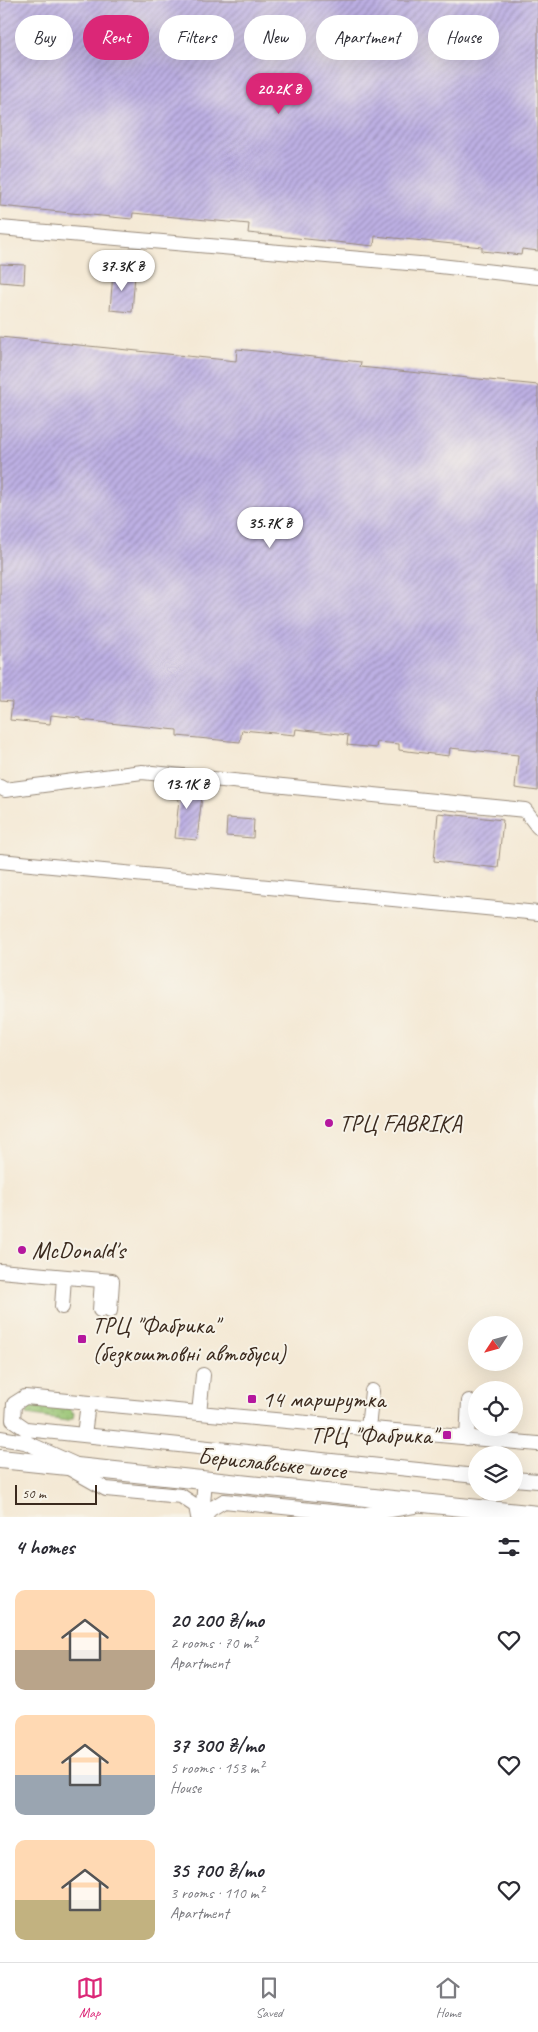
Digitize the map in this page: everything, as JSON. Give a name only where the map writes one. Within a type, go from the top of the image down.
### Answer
[{"type":"main road","name":"Бериславське шосе","points":[[0,1459],[538,1515]]},
{"type":"street","points":[[0,228],[431,265],[538,277]]},
{"type":"street","points":[[0,787],[5,790],[142,772],[525,810],[538,827]]},
{"type":"street","points":[[0,860],[538,913]]},
{"type":"street","points":[[0,1271],[102,1280],[105,1311]]},
{"type":"street","points":[[0,1279],[44,1284],[64,1277]]},
{"type":"street","points":[[62,1307],[64,1277]]},
{"type":"street","points":[[199,1413],[204,1375]]},
{"type":"street","points":[[368,1428],[372,1391]]},
{"type":"street","points":[[468,1475],[26,1429],[13,1420],[14,1404],[25,1397],[538,1444]]},
{"type":"street","points":[[84,1436],[88,1403]]},
{"type":"street","points":[[467,1438],[468,1420]]},
{"type":"street","points":[[0,1438],[25,1442],[73,1467],[106,1489],[181,1496],[196,1506],[200,1517]]},
{"type":"street","points":[[200,1517],[205,1479]]},
{"type":"street","points":[[523,1480],[538,1481]]},
{"type":"street","points":[[206,1517],[209,1510],[224,1500],[361,1515],[428,1504]]},
{"type":"green space","points":[[37,1404],[69,1408],[74,1413],[73,1418],[67,1421],[26,1415],[28,1408]]},
{"type":"building","points":[[0,0],[538,0],[538,251],[522,249],[521,255],[482,251],[482,247],[375,236],[374,246],[248,233],[249,224],[133,213],[132,219],[0,206]]},
{"type":"building","points":[[0,264],[25,265],[24,284],[0,282]]},
{"type":"building","points":[[113,273],[135,275],[132,312],[110,310]]},
{"type":"building","points":[[0,337],[236,361],[237,349],[361,362],[360,367],[538,385],[538,791],[515,788],[518,755],[450,748],[449,756],[399,750],[399,744],[377,742],[376,748],[347,745],[348,735],[296,729],[295,735],[242,730],[240,742],[177,736],[177,730],[80,720],[80,718],[51,715],[50,724],[10,720],[12,702],[0,701]]},
{"type":"building","points":[[170,784],[203,787],[197,840],[175,838],[179,799],[169,798]]},
{"type":"building","points":[[438,813],[503,820],[498,868],[434,861]]},
{"type":"building","points":[[227,818],[254,820],[253,838],[226,836]]},
{"type":"place","name":"ТРЦ FABRIKA","points":[[329,1123]]},
{"type":"place","name":"McDonald's","points":[[22,1250]]},
{"type":"place","name":"ТРЦ \"Фабрика\" (безкоштовні автобуси)","points":[[82,1339]]},
{"type":"place","name":"14 маршрутка","points":[[252,1399]]},
{"type":"place","name":"ТРЦ \"Фабрика\"","points":[[447,1435]]}]
